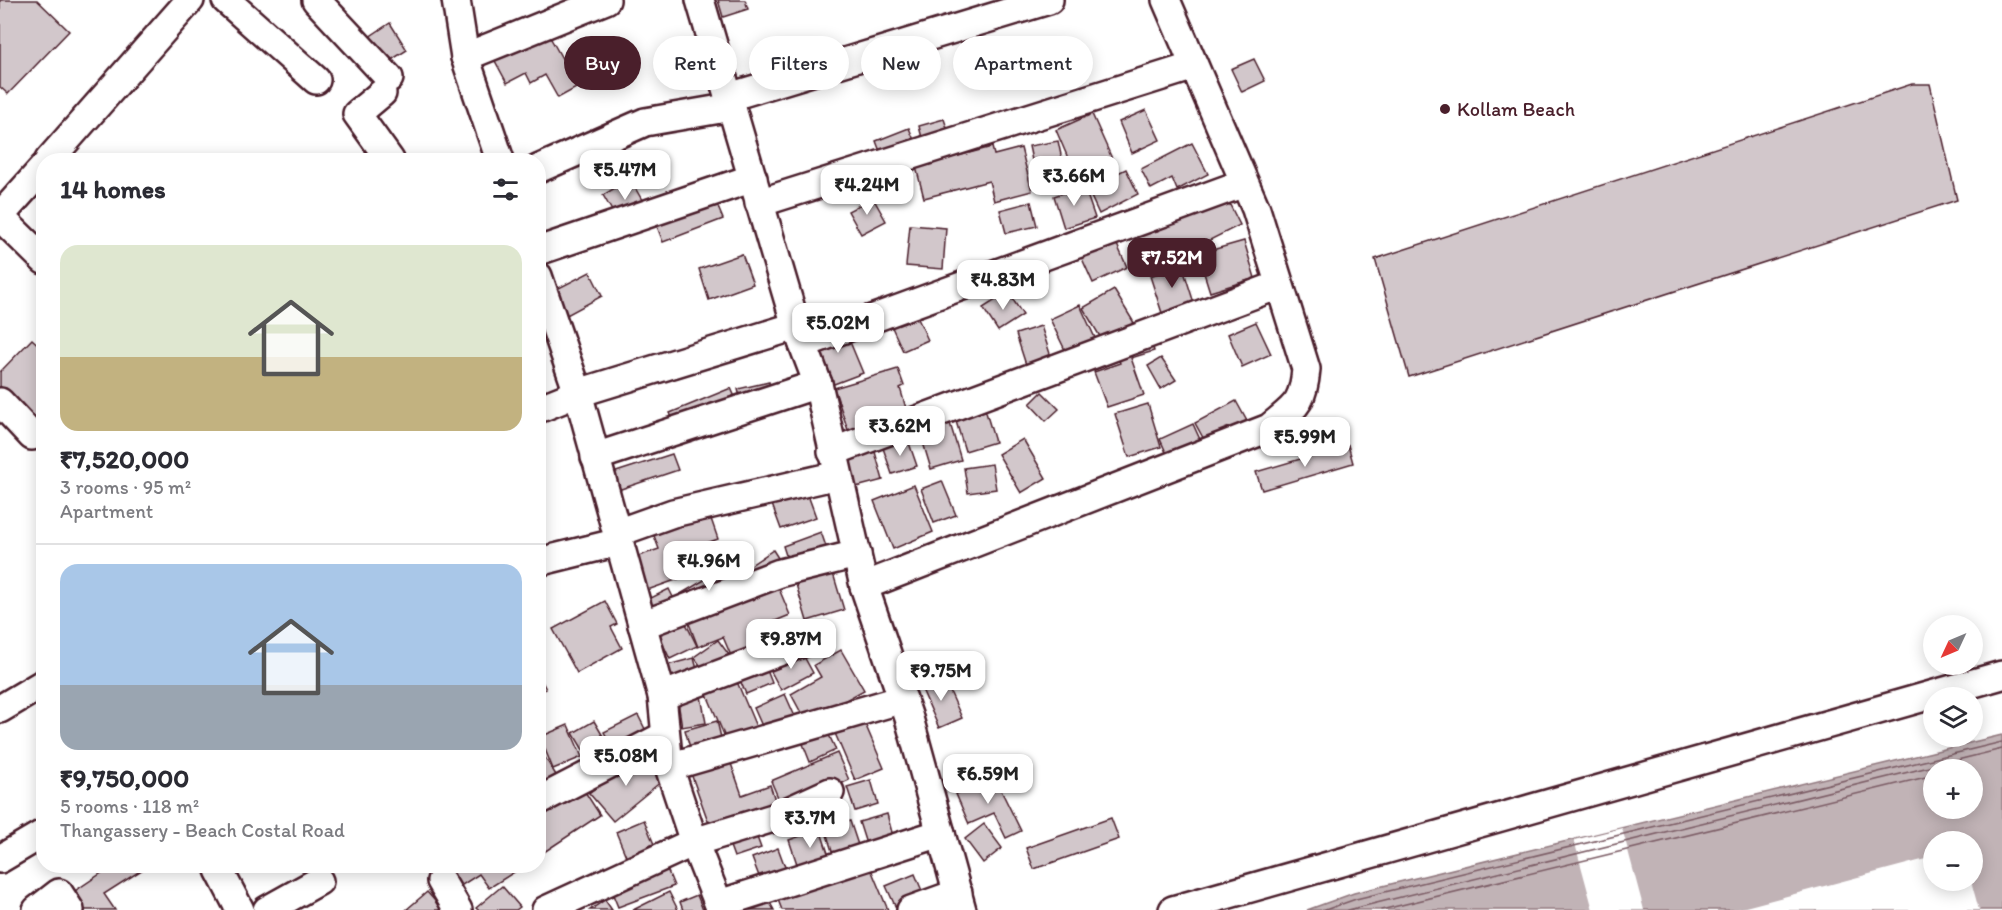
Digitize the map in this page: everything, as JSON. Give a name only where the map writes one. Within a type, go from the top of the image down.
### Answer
[{"type":"street","points":[[55,153],[189,0]]},
{"type":"street","points":[[226,0],[316,80]]},
{"type":"street","points":[[316,0],[386,85],[357,114],[385,153]]},
{"type":"street","points":[[456,0],[465,57],[498,153]]},
{"type":"street","points":[[465,57],[606,0]]},
{"type":"street","points":[[700,0],[799,335],[818,384],[864,586],[903,699],[960,901],[910,910]]},
{"type":"street","points":[[546,165],[645,122],[731,102],[1049,0]]},
{"type":"street","points":[[864,586],[1269,428],[1296,406],[1304,391],[1306,369],[1256,209],[1166,0]]},
{"type":"street","points":[[546,249],[1194,66]]},
{"type":"street","points":[[36,176],[0,217],[36,252]]},
{"type":"street","points":[[546,406],[578,393],[799,335],[1244,183]]},
{"type":"street","points":[[546,560],[618,538],[673,513],[835,464],[1279,285]]},
{"type":"street","points":[[546,299],[578,393],[662,696],[664,736],[669,768],[694,842],[720,907],[941,833]]},
{"type":"street","points":[[595,457],[818,384]]},
{"type":"street","points":[[0,402],[32,436]]},
{"type":"street","points":[[642,625],[780,573],[857,554]]},
{"type":"street","points":[[662,696],[805,642]]},
{"type":"street","points":[[1173,910],[2002,675]]},
{"type":"street","points":[[0,709],[36,688]]},
{"type":"street","points":[[669,768],[903,699]]},
{"type":"street","points":[[546,797],[664,736]]},
{"type":"street","points":[[546,910],[694,842],[773,818],[830,792]]},
{"type":"street","points":[[0,859],[36,838]]},
{"type":"street","points":[[221,873],[240,910]]},
{"type":"street","points":[[267,910],[319,881]]},
{"type":"street","points":[[441,881],[458,910]]},
{"type":"street","points":[[37,910],[59,893],[70,910]]},
{"type":"water","points":[[2002,735],[2002,910],[1307,910],[1354,893],[1953,747],[1983,747],[1983,740]]},
{"type":"pier","points":[[1622,828],[1644,910],[1593,910],[1574,840]]},
{"type":"pier","points":[[1923,860],[1923,891],[1974,891],[1979,910],[1734,910]]},
{"type":"building","points":[[0,0],[37,0],[69,31],[8,94],[0,87]]},
{"type":"building","points":[[718,0],[745,0],[748,9],[723,17]]},
{"type":"building","points":[[390,23],[407,50],[374,71],[357,45]]},
{"type":"building","points":[[546,30],[564,62],[564,90],[573,90],[558,98],[545,75],[531,83],[526,73],[507,83],[494,59]]},
{"type":"building","points":[[1254,59],[1265,81],[1242,92],[1231,69]]},
{"type":"building","points":[[1912,84],[1930,84],[1957,200],[1409,377],[1375,259]]},
{"type":"building","points":[[1146,110],[1160,140],[1132,153],[1119,122]]},
{"type":"building","points":[[1092,114],[1114,163],[1077,179],[1056,130]]},
{"type":"building","points":[[944,119],[948,131],[922,138],[919,126]]},
{"type":"building","points":[[909,128],[914,140],[881,154],[876,141]]},
{"type":"building","points":[[1058,141],[1067,183],[1038,189],[1029,146]]},
{"type":"building","points":[[1192,143],[1208,174],[1177,190],[1172,178],[1151,189],[1141,169]]},
{"type":"building","points":[[992,147],[994,155],[1021,148],[1032,191],[994,201],[989,181],[924,198],[916,167]]},
{"type":"building","points":[[1126,169],[1138,194],[1099,214],[1087,188]]},
{"type":"building","points":[[630,179],[646,207],[619,223],[603,195]]},
{"type":"building","points":[[1084,186],[1095,218],[1064,228],[1054,196]]},
{"type":"building","points":[[712,193],[723,219],[663,242],[653,216]]},
{"type":"building","points":[[1226,197],[1240,225],[1150,270],[1132,233],[1153,222],[1157,231]]},
{"type":"building","points":[[873,198],[886,221],[861,234],[848,211]]},
{"type":"building","points":[[1031,202],[1037,226],[1006,233],[1000,210]]},
{"type":"building","points":[[910,225],[946,228],[943,269],[906,266]]},
{"type":"building","points":[[1114,238],[1127,267],[1093,283],[1080,254]]},
{"type":"building","points":[[1244,241],[1255,278],[1210,292],[1198,254]]},
{"type":"building","points":[[742,254],[753,284],[709,300],[699,269]]},
{"type":"building","points":[[1182,265],[1194,303],[1162,313],[1150,276]]},
{"type":"building","points":[[590,272],[602,296],[565,316],[553,291]]},
{"type":"building","points":[[1114,290],[1136,326],[1105,345],[1083,308]]},
{"type":"building","points":[[1008,292],[1023,315],[998,331],[983,308]]},
{"type":"building","points":[[1080,305],[1095,338],[1066,352],[1050,319]]},
{"type":"building","points":[[915,312],[928,340],[903,351],[890,323]]},
{"type":"building","points":[[1256,322],[1271,354],[1242,367],[1228,334]]},
{"type":"building","points":[[843,325],[863,373],[834,384],[814,336]]},
{"type":"building","points":[[1041,326],[1053,363],[1028,371],[1016,334]]},
{"type":"building","points":[[1149,333],[1154,351],[1131,358],[1144,395],[1107,407],[1094,372],[1120,363],[1114,345]]},
{"type":"building","points":[[32,339],[36,343],[36,420],[0,386],[0,372]]},
{"type":"building","points":[[1161,358],[1176,380],[1161,389],[1148,366]]},
{"type":"building","points":[[898,369],[904,386],[900,388],[908,415],[849,433],[834,388]]},
{"type":"building","points":[[769,382],[775,406],[744,413],[738,389]]},
{"type":"building","points":[[731,388],[743,415],[681,440],[670,413]]},
{"type":"building","points":[[1042,392],[1059,409],[1046,421],[1030,404]]},
{"type":"building","points":[[1236,401],[1248,423],[1207,445],[1195,423]]},
{"type":"building","points":[[1148,404],[1161,447],[1129,457],[1115,414]]},
{"type":"building","points":[[985,409],[995,442],[965,451],[955,418]]},
{"type":"building","points":[[949,420],[961,460],[931,469],[919,429]]},
{"type":"building","points":[[1193,424],[1202,444],[1169,459],[1160,439]]},
{"type":"building","points":[[1023,439],[1046,478],[1021,493],[998,454]]},
{"type":"building","points":[[908,440],[917,466],[892,474],[883,448]]},
{"type":"building","points":[[1348,445],[1353,463],[1262,490],[1256,472]]},
{"type":"building","points":[[875,452],[883,480],[856,487],[849,458]]},
{"type":"building","points":[[672,454],[678,470],[618,490],[613,473]]},
{"type":"building","points":[[992,464],[996,489],[968,493],[964,468]]},
{"type":"building","points":[[942,481],[956,515],[934,523],[921,489]]},
{"type":"building","points":[[914,485],[933,532],[893,549],[874,501]]},
{"type":"building","points":[[805,487],[816,517],[781,529],[770,499]]},
{"type":"building","points":[[709,513],[718,539],[693,548],[701,571],[639,593],[627,560],[659,549],[653,533]]},
{"type":"building","points":[[821,532],[831,561],[792,574],[783,546]]},
{"type":"building","points":[[773,550],[787,572],[762,588],[748,567]]},
{"type":"building","points":[[728,566],[741,587],[690,617],[677,596]]},
{"type":"building","points":[[832,570],[844,610],[807,621],[795,581]]},
{"type":"building","points":[[777,584],[790,615],[758,628],[764,644],[732,658],[723,637],[698,647],[688,621]]},
{"type":"building","points":[[669,589],[697,646],[670,659],[643,602]]},
{"type":"building","points":[[605,601],[617,624],[611,627],[622,648],[577,673],[553,629]]},
{"type":"building","points":[[718,640],[735,663],[711,680],[694,657]]},
{"type":"building","points":[[841,650],[864,690],[806,722],[791,694],[821,677],[814,665]]},
{"type":"building","points":[[801,651],[813,673],[781,690],[769,668]]},
{"type":"building","points":[[694,658],[701,684],[671,693],[664,666]]},
{"type":"building","points":[[763,660],[772,683],[746,694],[736,671]]},
{"type":"building","points":[[943,676],[962,718],[939,728],[921,687]]},
{"type":"building","points":[[735,677],[760,736],[730,749],[705,690]]},
{"type":"building","points":[[700,691],[706,723],[682,727],[677,695]]},
{"type":"building","points":[[785,694],[797,721],[766,735],[754,708]]},
{"type":"building","points":[[638,715],[650,739],[617,756],[604,732]]},
{"type":"building","points":[[863,719],[884,768],[855,780],[834,731]]},
{"type":"building","points":[[594,721],[613,753],[592,765],[573,733]]},
{"type":"building","points":[[717,721],[724,750],[693,758],[685,730]]},
{"type":"building","points":[[568,725],[582,757],[553,769],[546,752],[546,734]]},
{"type":"building","points":[[828,733],[836,750],[810,762],[803,744]]},
{"type":"building","points":[[639,752],[662,781],[613,821],[589,793]]},
{"type":"building","points":[[837,753],[849,780],[783,809],[771,781]]},
{"type":"building","points":[[728,755],[742,795],[770,785],[778,809],[712,832],[689,768]]},
{"type":"building","points":[[546,759],[561,783],[546,792]]},
{"type":"building","points":[[994,776],[1021,831],[1006,838],[994,813],[969,824],[956,794]]},
{"type":"building","points":[[871,780],[878,804],[855,811],[847,787]]},
{"type":"building","points":[[580,784],[600,815],[546,851],[546,805]]},
{"type":"building","points":[[887,814],[894,840],[867,847],[859,822]]},
{"type":"building","points":[[1111,818],[1119,839],[1034,869],[1026,848]]},
{"type":"building","points":[[644,820],[656,849],[628,861],[616,832]]},
{"type":"building","points":[[850,821],[860,851],[834,858],[825,828]]},
{"type":"building","points":[[984,824],[1002,848],[983,863],[965,839]]},
{"type":"building","points":[[754,829],[761,848],[734,857],[727,838]]},
{"type":"building","points":[[820,829],[830,859],[799,870],[789,840]]},
{"type":"building","points":[[778,848],[788,875],[762,884],[752,858]]},
{"type":"building","points":[[868,862],[888,910],[782,910],[775,892]]},
{"type":"building","points":[[665,864],[674,886],[618,907],[609,885]]},
{"type":"building","points":[[102,873],[137,873],[104,894],[115,910],[79,910],[69,895]]},
{"type":"building","points":[[450,873],[513,873],[489,888],[479,874],[459,887]]},
{"type":"building","points":[[915,874],[925,898],[897,910],[886,886]]},
{"type":"building","points":[[502,886],[520,907],[516,910],[478,910],[476,908]]},
{"type":"building","points":[[427,892],[443,910],[406,910]]},
{"type":"building","points":[[669,892],[678,910],[633,910]]},
{"type":"building","points":[[764,892],[774,910],[740,910]]},
{"type":"building","points":[[697,895],[703,910],[683,910],[680,902]]},
{"type":"building","points":[[605,900],[612,910],[590,910]]},
{"type":"place","name":"Kollam Beach","points":[[1445,109]]}]
